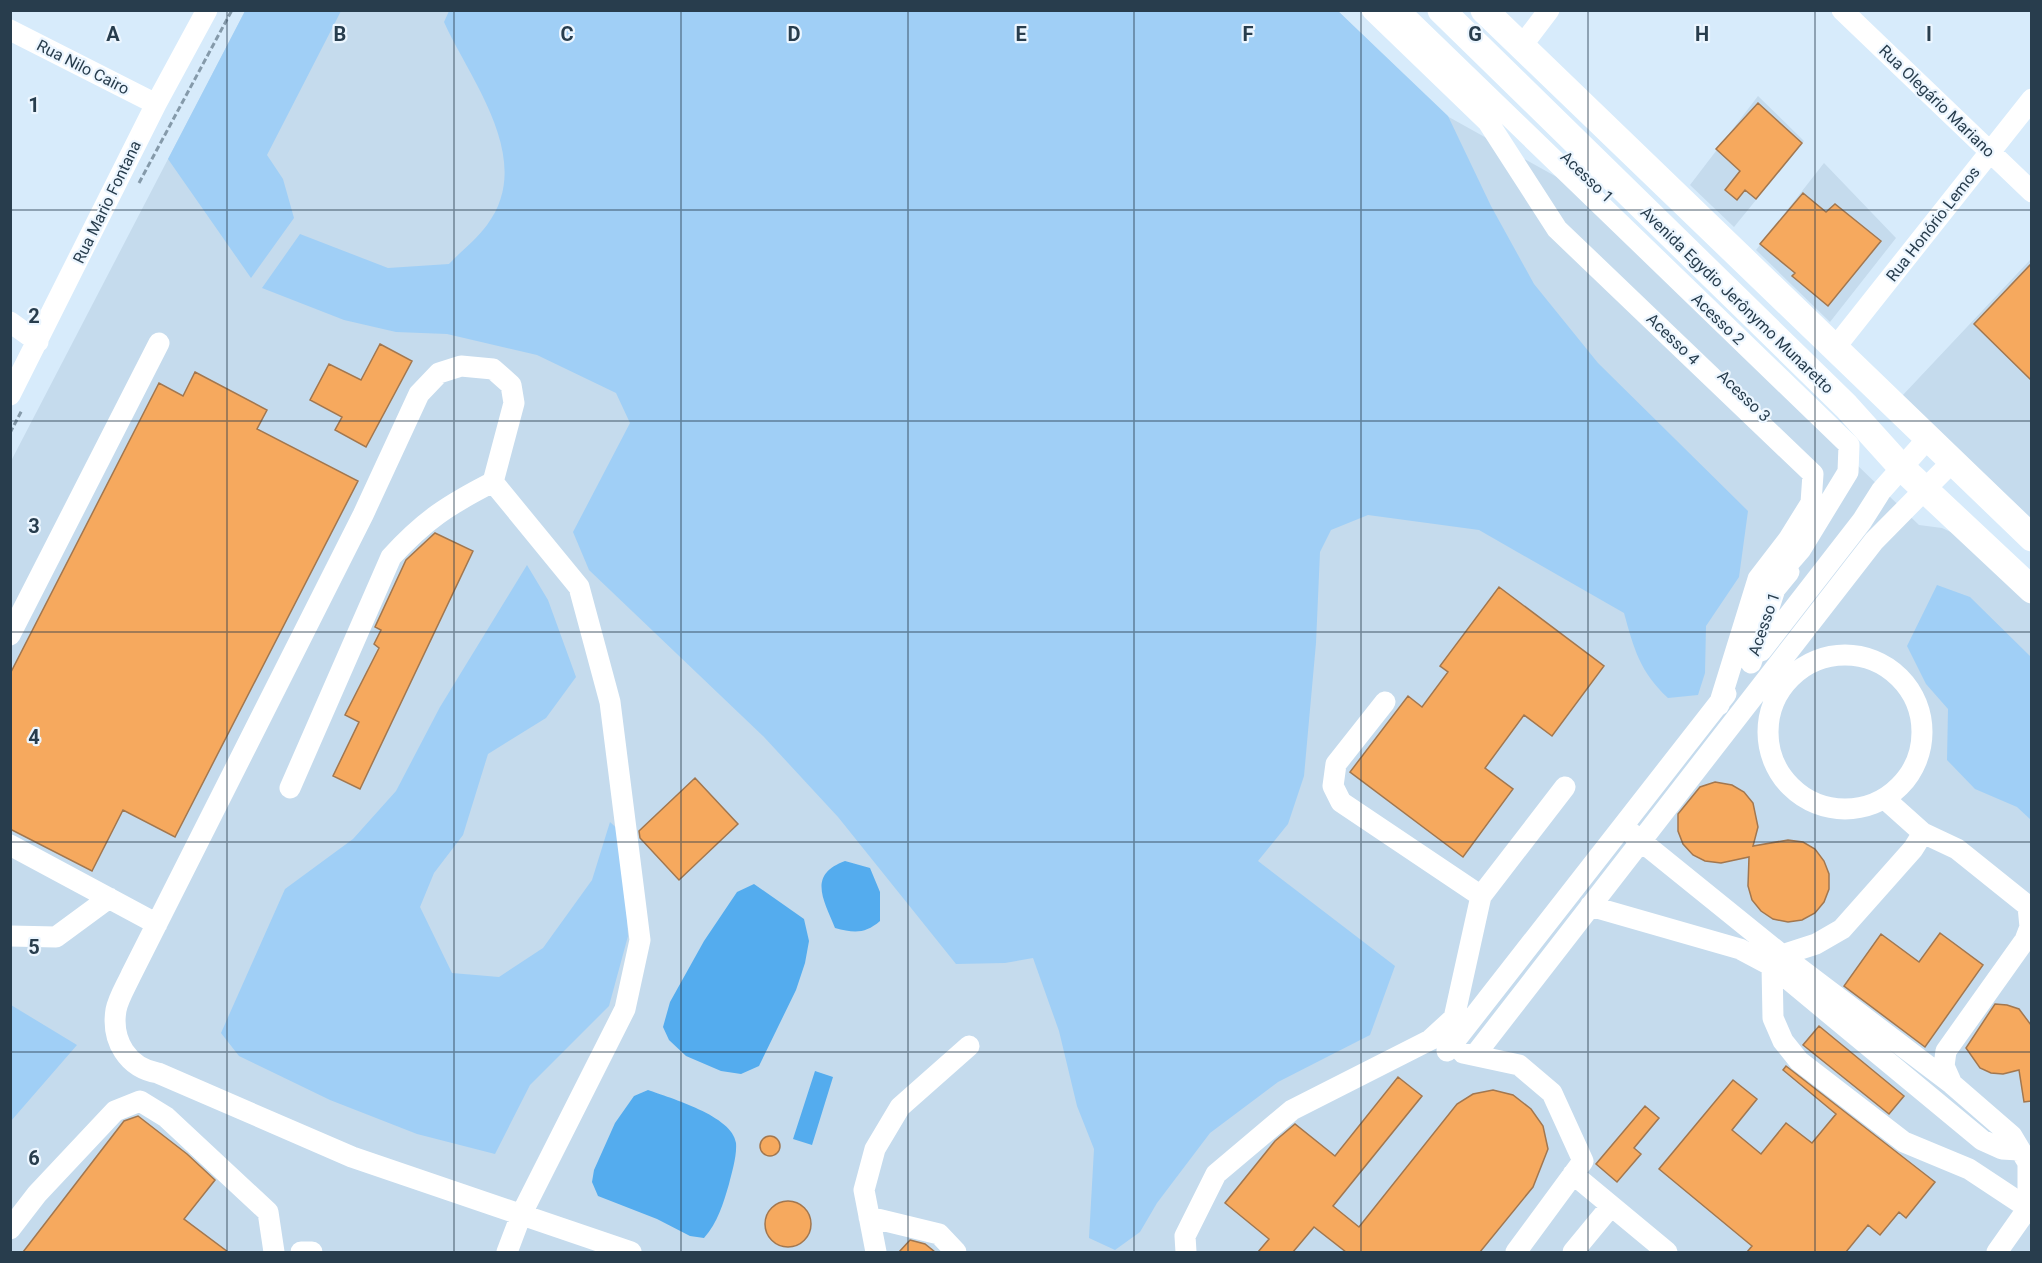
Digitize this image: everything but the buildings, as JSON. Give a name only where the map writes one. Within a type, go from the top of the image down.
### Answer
[{"type":"main road","name":"Avenida Egydio Jerônymo Munaretto","points":[[1441,10],[1846,406],[1902,468],[2031,590]]},
{"type":"main road","name":"Avenida Egydio Jerônymo Munaretto","points":[[1484,10],[1834,349],[1929,437],[2031,538]]},
{"type":"main road","points":[[1699,261],[1721,238]]},
{"type":"street","name":"Rua Mario Fontana","points":[[10,395],[156,104],[207,10]]},
{"type":"street","name":"Acesso 4","points":[[1372,10],[1488,122],[1557,229],[1813,474],[1811,503],[1788,540],[1758,579],[1734,684]]},
{"type":"street","name":"Acesso 3","points":[[1384,10],[1490,113],[1562,222],[1820,468],[1816,501],[1800,531],[1763,581],[1734,684]]},
{"type":"street","name":"Acesso 2","points":[[1399,10],[1849,445],[1848,472],[1801,549],[1770,585],[1734,684]]},
{"type":"street","name":"Acesso 1","points":[[1414,10],[1863,443],[1860,474],[1808,550],[1775,589],[1734,684]]},
{"type":"street","points":[[1521,47],[1549,10]]},
{"type":"street","name":"Rua Olegário Mariano","points":[[1842,10],[2031,192]]},
{"type":"street","name":"Rua Nilo Cairo","points":[[11,33],[156,104]]},
{"type":"street","name":"Rua Honório Lemos","points":[[1834,349],[2031,99]]},
{"type":"street","points":[[10,322],[38,342]]},
{"type":"street","points":[[10,635],[159,343]]},
{"type":"street","points":[[290,789],[391,557],[418,526],[448,504],[493,482],[514,403],[511,385],[492,369],[461,366],[439,373],[419,394],[363,515],[116,1009],[115,1034],[124,1054],[141,1070],[158,1073],[352,1157],[631,1252]]},
{"type":"street","points":[[1447,1051],[1862,521],[1881,491],[1929,437]]},
{"type":"street","points":[[1475,1056],[1874,541],[1953,461]]},
{"type":"street","points":[[493,482],[579,587],[610,702],[640,940],[625,1009],[520,1215],[507,1252]]},
{"type":"street","points":[[1790,676],[1813,661],[1839,654],[1875,661],[1898,676],[1914,697],[1923,723],[1923,741],[1915,767],[1899,789],[1876,804],[1850,810],[1812,803],[1789,787],[1774,765],[1767,739],[1769,711],[1774,698],[1790,676],[1801,651],[1805,630]]},
{"type":"street","points":[[1713,748],[1760,704],[1774,698]]},
{"type":"street","points":[[1385,702],[1336,764],[1333,786],[1341,802],[1481,896]]},
{"type":"street","points":[[1186,1252],[1185,1236],[1216,1174],[1292,1110],[1430,1040],[1454,1018],[1481,896],[1565,787]]},
{"type":"street","points":[[1885,799],[1923,833],[1957,849],[2028,906],[2030,927],[2025,940],[1946,1051],[1944,1065],[1952,1084]]},
{"type":"street","points":[[1623,827],[1982,1140],[2002,1149],[2019,1150]]},
{"type":"street","points":[[1777,960],[1816,944],[1842,928],[1913,849],[1923,833]]},
{"type":"street","points":[[10,844],[157,924]]},
{"type":"street","points":[[10,936],[56,937],[109,898]]},
{"type":"street","points":[[1590,906],[1777,960],[1952,1084],[2012,1136],[2028,1162],[2028,1208],[1997,1252]]},
{"type":"street","points":[[1777,960],[1773,1018],[1783,1041],[1799,1061],[1904,1142],[1970,1169],[2028,1208]]},
{"type":"street","points":[[876,1252],[864,1190],[875,1149],[900,1107],[969,1046]]},
{"type":"street","points":[[1394,1059],[1447,1051],[1519,1065],[1552,1093],[1583,1161],[1516,1252]]},
{"type":"street","points":[[10,1229],[38,1194],[115,1112],[140,1101],[166,1117],[268,1212],[274,1252]]},
{"type":"street","points":[[1573,1174],[1667,1252]]},
{"type":"street","points":[[1573,1252],[1611,1206]]},
{"type":"street","points":[[869,1217],[939,1233],[956,1252]]},
{"type":"street","points":[[301,1252],[312,1252]]},
{"type":"shaded area","points":[[245,11],[1338,11],[1447,116],[1564,181],[1919,525],[1942,528],[1966,539],[2031,603],[2031,1252],[11,1252],[10,463]]},
{"type":"shaded area","points":[[245,11],[341,11],[267,155],[283,179],[294,218],[251,278],[168,159]]},
{"type":"shaded area","points":[[449,11],[1338,11],[1448,116],[1491,206],[1534,284],[1598,363],[1748,511],[1739,577],[1706,626],[1705,673],[1698,695],[1668,698],[1658,688],[1639,659],[1624,613],[1479,530],[1368,515],[1331,530],[1320,552],[1316,643],[1304,776],[1288,824],[1258,861],[1395,966],[1370,1035],[1278,1082],[1210,1133],[1157,1203],[1140,1232],[1115,1250],[1089,1238],[1094,1149],[1077,1106],[1059,1031],[1033,958],[1005,963],[956,964],[838,817],[764,737],[589,570],[573,532],[630,423],[616,393],[537,355],[447,334],[396,332],[344,320],[262,288],[300,234],[388,268],[449,264],[487,225],[500,200],[505,174],[502,147],[494,121],[482,95],[444,22]]},
{"type":"shaded area","points":[[1758,96],[1804,141],[1734,227],[1690,185]]},
{"type":"shaded area","points":[[1824,163],[1896,238],[1830,322],[1756,250]]},
{"type":"shaded area","points":[[2031,259],[2031,518],[1902,396]]},
{"type":"shaded area","points":[[527,565],[548,600],[576,677],[546,718],[488,754],[463,835],[434,873],[420,907],[452,973],[499,977],[543,948],[592,880],[610,822],[623,834],[628,936],[609,1006],[530,1085],[495,1154],[417,1134],[330,1100],[239,1056],[221,1033],[285,889],[353,839],[396,791],[440,707]]},
{"type":"shaded area","points":[[1937,585],[1970,597],[2031,657],[2031,820],[2017,807],[1975,789],[1947,760],[1948,709],[1926,684],[1907,646]]},
{"type":"shaded area","points":[[845,861],[870,868],[880,892],[880,921],[864,930],[848,931],[835,928],[823,898],[822,881],[826,873]]},
{"type":"shaded area","points":[[754,884],[804,919],[809,941],[796,990],[759,1066],[741,1074],[721,1071],[686,1056],[669,1040],[663,1027],[670,1002],[704,941],[737,892]]},
{"type":"shaded area","points":[[11,1005],[77,1045],[11,1121]]},
{"type":"shaded area","points":[[815,1071],[833,1077],[812,1145],[793,1139]]},
{"type":"shaded area","points":[[648,1090],[713,1116],[732,1133],[736,1143],[734,1164],[725,1199],[704,1238],[690,1236],[657,1219],[598,1196],[592,1182],[594,1170],[615,1123],[634,1096]]}]
